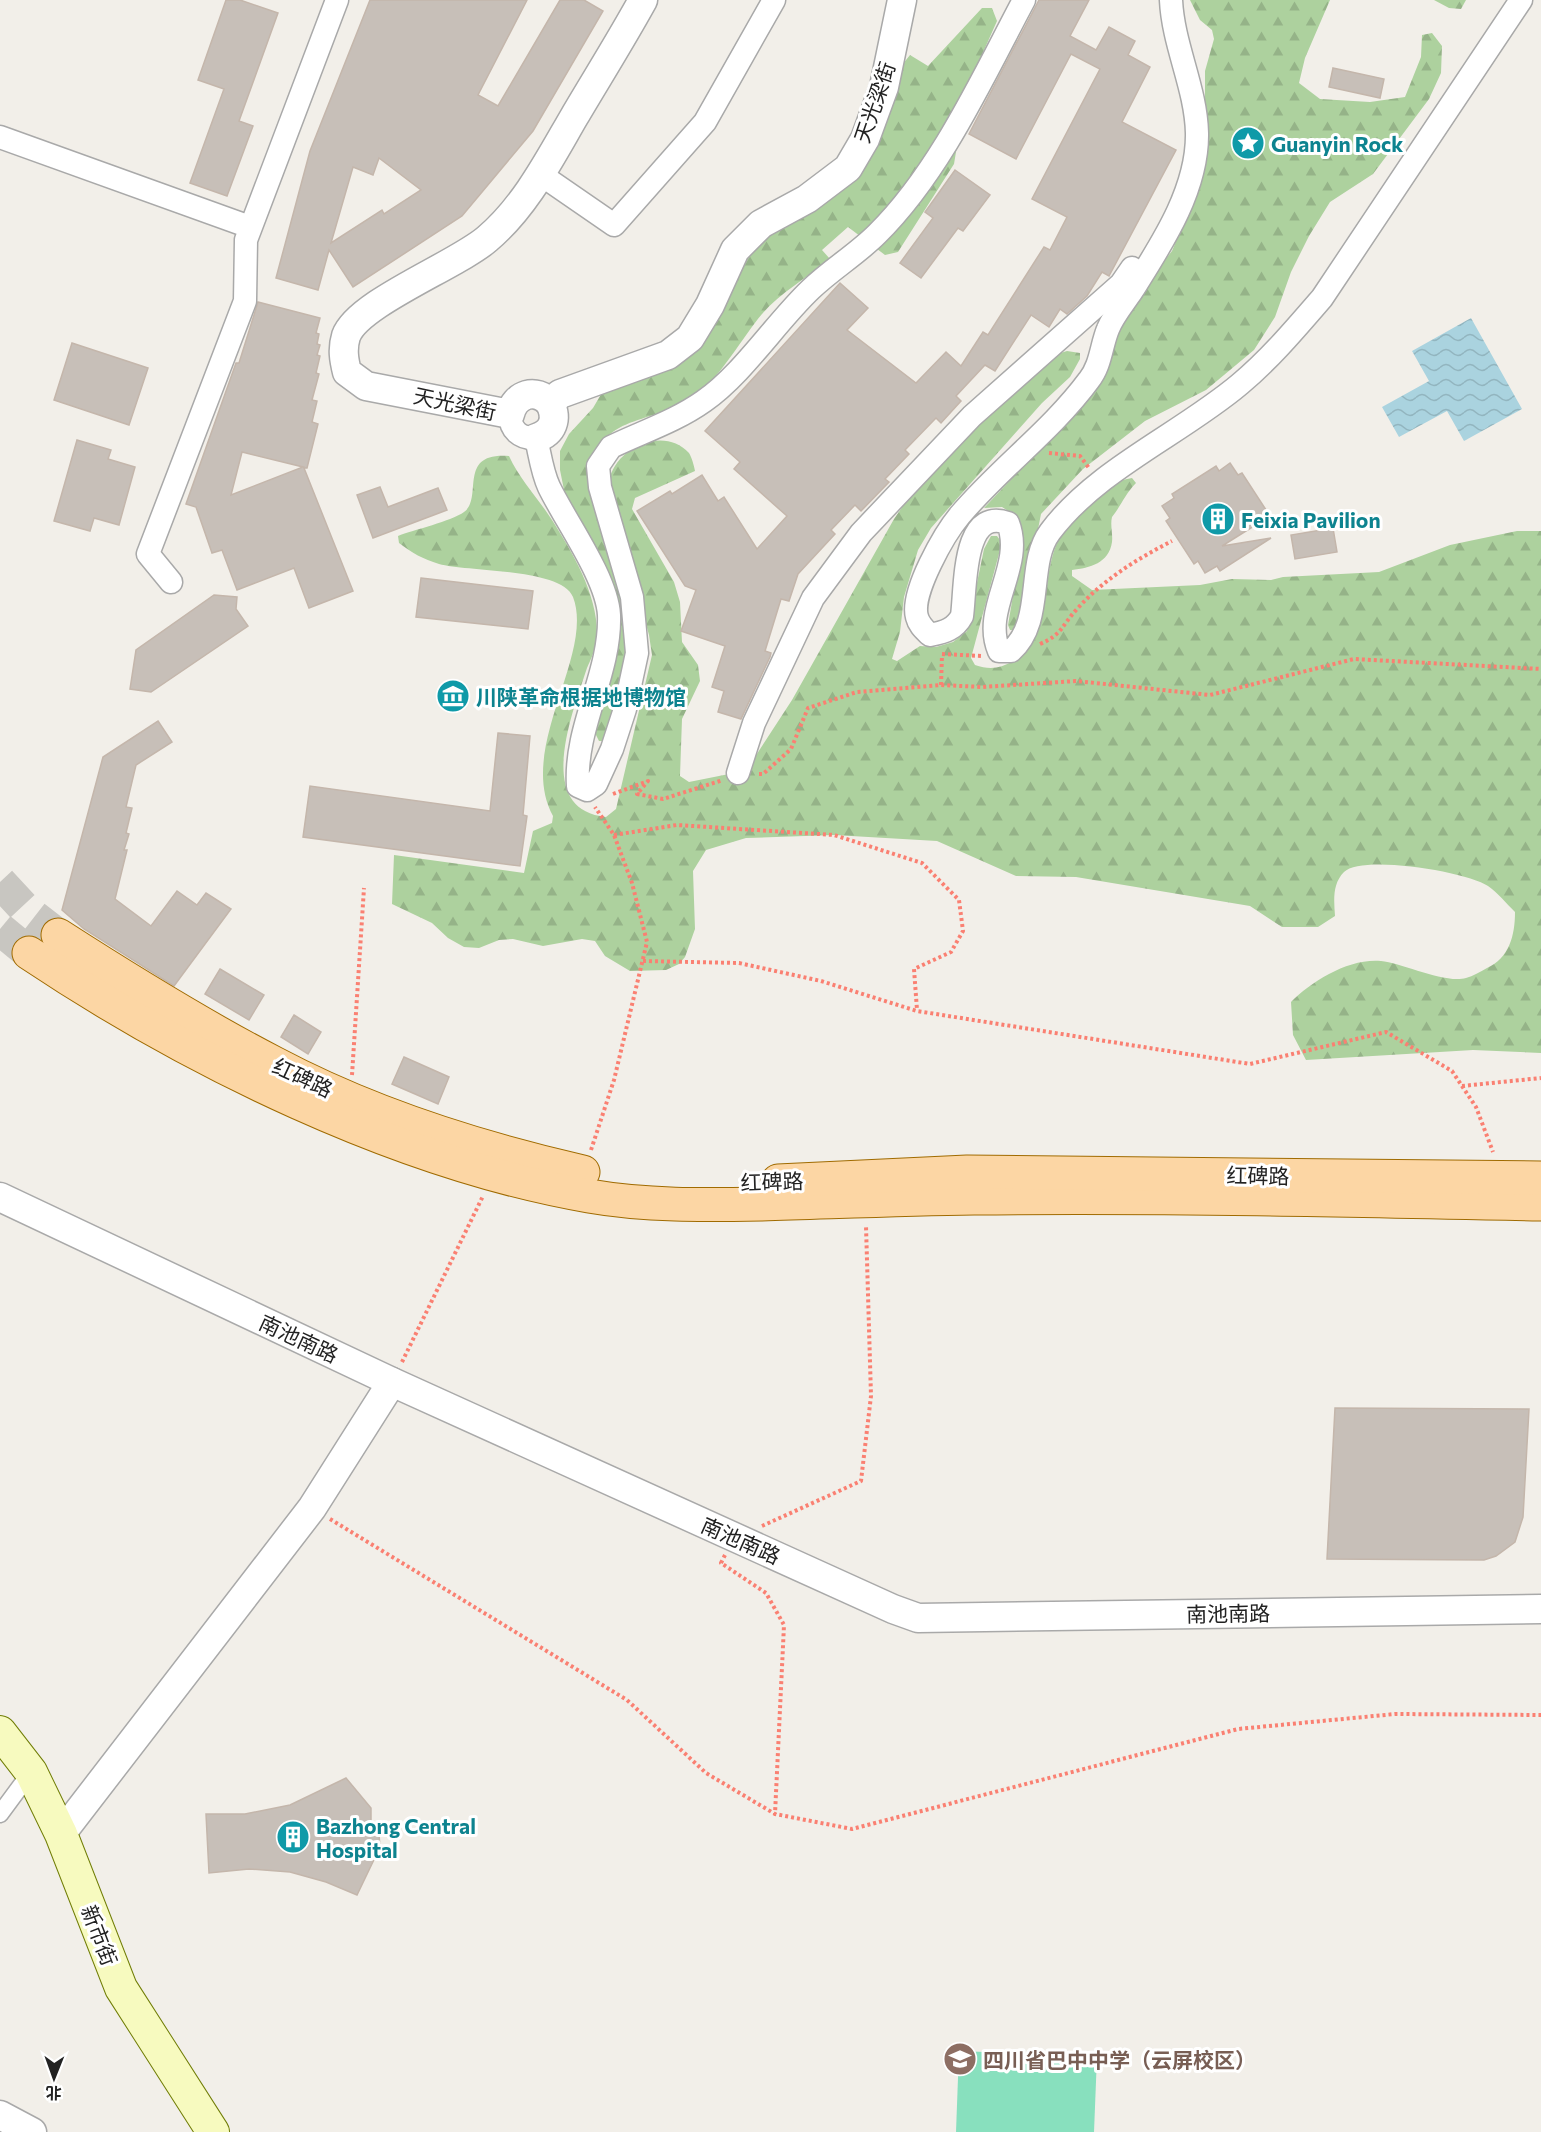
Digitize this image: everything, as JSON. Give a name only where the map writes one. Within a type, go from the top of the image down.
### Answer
[{"type":"main road","name":"红碑路","points":[[58,935],[274,1064],[351,1099],[471,1143],[586,1173],[636,1181],[684,1183],[967,1173],[1541,1178]]},
{"type":"main road","points":[[29,953],[85,990],[142,1023],[256,1081],[347,1122],[424,1152],[494,1174],[590,1196],[649,1204],[973,1198],[1260,1198],[1541,1204]]},
{"type":"main road","name":"新市街","points":[[0,1732],[31,1772],[61,1834],[121,1988],[213,2132]]},
{"type":"street","points":[[171,582],[148,554],[245,301],[246,240],[336,0]]},
{"type":"street","name":"天光梁街","points":[[644,0],[540,174],[507,220],[486,240],[360,318],[346,335],[343,353],[347,372],[366,386],[510,414],[516,400],[523,396],[538,395],[550,403],[560,394],[668,355],[690,338],[710,305],[735,250],[760,225],[807,199],[848,168],[865,139],[884,87],[902,0]]},
{"type":"street","points":[[540,174],[614,225],[705,122],[774,0]]},
{"type":"street","points":[[597,799],[596,784],[612,749],[626,709],[637,653],[632,597],[600,487],[598,466],[603,456],[610,447],[675,418],[705,400],[752,355],[810,289],[878,234],[918,184],[958,124],[1024,0]]},
{"type":"street","points":[[1171,0],[1172,21],[1197,132],[1196,154],[1190,177],[1170,227],[1108,329],[1102,355],[1091,378],[1028,448],[961,514],[932,558],[918,599],[916,615],[921,627],[940,644],[962,616],[972,542],[976,531],[984,523],[998,519],[1008,523],[1014,537],[993,638],[999,651],[1011,651],[1021,642],[1027,627],[1048,534],[1100,483],[1240,384],[1287,338],[1322,298],[1521,0]]},
{"type":"street","points":[[738,773],[754,723],[813,598],[861,533],[972,416],[1121,284],[1140,256],[1171,196],[1197,132]]},
{"type":"street","points":[[0,137],[250,227]]},
{"type":"street","points":[[510,414],[510,421],[518,434],[536,438],[545,435],[554,423],[554,410],[550,403]]},
{"type":"street","points":[[536,438],[549,486],[603,589],[609,613],[609,645],[583,734],[577,770],[578,786],[597,799]]},
{"type":"street","name":"南池南路","points":[[0,1197],[392,1382],[918,1618],[1541,1609]]},
{"type":"street","points":[[61,1834],[312,1508],[392,1382]]},
{"type":"street","points":[[0,1814],[31,1772]]},
{"type":"street","points":[[0,2115],[32,2132]]},
{"type":"path","points":[[1028,448],[1056,455],[1080,456],[1100,483]]},
{"type":"path","points":[[1038,645],[1057,637],[1076,609],[1127,564],[1172,541]]},
{"type":"path","points":[[941,685],[940,644],[988,657]]},
{"type":"path","points":[[586,1173],[592,1143],[614,1080],[647,942],[632,883],[614,835],[597,799],[648,781],[637,794],[663,799],[713,785],[738,773],[763,774],[791,749],[808,708],[857,692],[941,685],[982,687],[1076,681],[1210,695],[1354,659],[1541,669]]},
{"type":"path","points":[[614,835],[677,825],[834,835],[922,863],[959,900],[963,931],[951,952],[914,969],[917,1011]]},
{"type":"path","points":[[351,1099],[364,888]]},
{"type":"path","points":[[643,961],[739,963],[821,981],[917,1011],[1250,1064],[1386,1032],[1452,1071],[1476,1107],[1502,1178]]},
{"type":"path","points":[[1462,1086],[1541,1078]]},
{"type":"path","points":[[392,1382],[494,1174]]},
{"type":"path","points":[[776,1814],[784,1625],[766,1593],[721,1563],[736,1538],[861,1482],[871,1396],[865,1201]]},
{"type":"path","points":[[312,1508],[627,1700],[706,1773],[776,1814],[852,1829],[1238,1729],[1395,1714],[1541,1715]]},
{"type":"green space","points":[[1190,0],[1330,0],[1305,58],[1299,83],[1320,99],[1370,102],[1405,97],[1421,57],[1422,35],[1432,33],[1442,46],[1441,73],[1429,99],[1373,174],[1330,202],[1291,272],[1275,317],[1254,350],[1206,390],[1145,421],[1083,469],[1041,514],[1020,621],[1014,630],[1010,630],[1008,625],[1023,537],[1020,522],[1002,507],[984,508],[1071,416],[1114,333],[1140,291],[1172,251],[1199,186],[1205,111],[1205,71],[1214,39],[1212,30],[1200,20]]},
{"type":"green space","points":[[1434,0],[1466,0],[1461,9],[1449,8]]},
{"type":"green space","points":[[982,8],[992,8],[997,21],[953,120],[957,146],[954,164],[898,252],[885,255],[848,227],[822,250],[830,259],[769,306],[716,376],[699,393],[667,411],[619,428],[606,437],[596,451],[590,470],[630,612],[621,696],[604,741],[599,741],[595,733],[615,647],[565,495],[560,470],[560,451],[569,434],[593,408],[603,391],[665,369],[746,251],[846,184],[898,70],[910,55],[928,66]]},
{"type":"green space","points":[[1067,351],[1080,353],[1080,359],[1070,377],[1042,403],[931,528],[918,550],[904,597],[900,632],[892,659],[897,661],[920,646],[936,647],[953,642],[967,631],[984,549],[991,536],[997,536],[1000,540],[1000,550],[971,658],[975,665],[985,668],[1004,666],[1013,661],[1026,650],[1041,623],[1052,557],[1061,536],[1100,494],[1126,479],[1132,478],[1136,483],[1112,517],[1112,542],[1107,555],[1092,566],[1072,570],[1072,576],[1092,590],[1200,585],[1232,579],[1271,580],[1283,577],[1379,572],[1450,545],[1517,531],[1541,531],[1541,1053],[1473,1050],[1306,1060],[1293,1035],[1291,1002],[1309,986],[1332,972],[1356,963],[1381,961],[1435,976],[1457,979],[1469,977],[1495,964],[1506,952],[1512,938],[1515,912],[1499,895],[1488,886],[1460,875],[1415,867],[1371,865],[1355,867],[1344,872],[1337,882],[1335,916],[1318,927],[1282,927],[1250,906],[1076,877],[1016,876],[937,841],[834,835],[746,838],[706,850],[693,871],[695,929],[685,957],[679,964],[666,970],[630,971],[605,956],[595,941],[582,939],[543,946],[513,939],[499,940],[479,948],[464,947],[448,938],[432,923],[392,904],[394,855],[524,873],[533,831],[552,823],[553,816],[544,789],[544,761],[549,732],[574,646],[577,620],[573,597],[565,588],[551,581],[533,576],[439,564],[408,550],[399,543],[398,536],[442,522],[464,512],[470,505],[474,477],[482,461],[493,457],[509,456],[518,473],[560,533],[589,591],[597,623],[597,638],[568,732],[564,756],[564,778],[570,797],[584,810],[606,817],[616,809],[652,655],[649,635],[609,489],[613,470],[620,459],[630,450],[642,444],[667,441],[679,445],[689,453],[692,460],[695,471],[635,498],[632,509],[674,582],[680,602],[682,642],[698,665],[700,681],[682,719],[680,776],[689,782],[729,774],[751,763],[792,700],[894,519],[918,484],[1020,382],[1051,356]]},
{"type":"green space","points":[[959,2051],[1097,2056],[1094,2132],[956,2132]]},
{"type":"water","points":[[1471,318],[1522,409],[1464,441],[1447,411],[1399,437],[1382,407],[1429,381],[1412,351]]},
{"type":"building","points":[[226,0],[240,0],[278,13],[239,121],[253,126],[227,196],[190,183],[224,89],[198,80]]},
{"type":"building","points":[[370,0],[527,0],[478,95],[498,106],[560,0],[584,0],[603,11],[533,131],[462,216],[353,287],[329,250],[318,290],[276,278],[310,151]],"holes":[[[379,158],[421,190],[384,214],[382,210],[331,243],[353,167],[373,175]]]},
{"type":"building","points":[[1039,0],[1089,0],[1070,36],[1096,50],[1109,27],[1135,41],[1128,55],[1150,67],[1122,122],[1176,150],[1109,276],[1102,272],[1087,296],[1067,314],[1060,309],[1049,327],[1031,315],[995,371],[985,365],[956,396],[961,401],[941,423],[936,418],[905,450],[909,454],[885,479],[889,482],[861,511],[855,505],[831,530],[835,534],[798,574],[789,601],[781,599],[765,651],[771,653],[770,657],[741,719],[718,712],[724,691],[712,687],[725,646],[681,631],[696,590],[685,586],[637,511],[670,491],[672,494],[702,475],[718,501],[724,497],[757,549],[787,516],[734,469],[740,462],[705,431],[840,283],[868,308],[847,330],[916,383],[946,352],[961,366],[983,332],[988,335],[1044,247],[1050,250],[1067,217],[1032,199],[1100,69],[1071,54],[1016,159],[969,134]]},
{"type":"building","points":[[1333,68],[1384,79],[1380,98],[1329,87]]},
{"type":"building","points":[[955,170],[990,195],[963,231],[958,228],[921,278],[900,263],[933,218],[925,212]]},
{"type":"building","points":[[258,302],[320,318],[316,333],[319,334],[317,344],[320,345],[316,373],[319,374],[312,400],[317,401],[312,422],[318,424],[307,468],[304,468],[353,591],[309,608],[294,568],[237,590],[222,550],[212,553],[196,507],[186,504],[236,363],[239,363]],"holes":[[[242,452],[303,467],[231,495]]]},
{"type":"building","points":[[72,343],[148,368],[129,425],[54,400]]},
{"type":"building","points":[[77,440],[111,450],[108,459],[135,467],[119,525],[94,518],[90,531],[54,521]]},
{"type":"building","name":"Feixia Pavilion","points":[[1230,463],[1238,475],[1242,473],[1270,516],[1222,546],[1271,538],[1220,571],[1217,566],[1205,573],[1198,561],[1194,564],[1166,521],[1170,518],[1162,506],[1174,498],[1172,494],[1216,466],[1219,471]]},
{"type":"building","points":[[380,487],[388,507],[438,488],[447,510],[373,538],[357,495]]},
{"type":"building","points":[[1333,528],[1337,552],[1295,559],[1291,535]]},
{"type":"building","points":[[421,578],[533,591],[528,629],[416,617]]},
{"type":"building","points":[[214,595],[237,597],[236,609],[248,626],[151,692],[130,689],[136,650]]},
{"type":"building","points":[[158,721],[172,742],[136,765],[126,807],[132,808],[126,833],[129,834],[124,850],[127,850],[115,899],[151,926],[177,891],[197,905],[206,893],[231,909],[174,986],[84,929],[62,910],[103,757]]},
{"type":"building","points":[[498,733],[530,736],[523,815],[527,816],[520,866],[303,837],[310,786],[490,811]]},
{"type":"building","points":[[220,969],[264,995],[249,1020],[205,994]]},
{"type":"building","points":[[294,1015],[321,1032],[308,1054],[281,1037]]},
{"type":"building","points":[[404,1057],[449,1077],[438,1104],[392,1084]]},
{"type":"building","points":[[1335,1408],[1529,1409],[1523,1517],[1515,1542],[1496,1556],[1484,1560],[1327,1559]]},
{"type":"building","name":"Bazhong Central Hospital","points":[[346,1778],[371,1808],[371,1822],[378,1822],[380,1847],[357,1895],[326,1882],[290,1872],[249,1869],[209,1873],[206,1814],[245,1814],[290,1805]]},
{"type":"tunnel","points":[[0,882],[27,911],[58,935]]},
{"type":"tunnel","points":[[0,929],[29,953]]},
{"type":"place","name":"Guanyin Rock","points":[[1248,143]]},
{"type":"place","name":"Feixia Pavilion","points":[[1218,519]]},
{"type":"place","name":"川陕革命根据地博物馆","points":[[453,696]]},
{"type":"place","name":"Bazhong Central Hospital","points":[[293,1837]]},
{"type":"place","name":"四川省巴中中学（云屏校区）","points":[[960,2059]]}]
